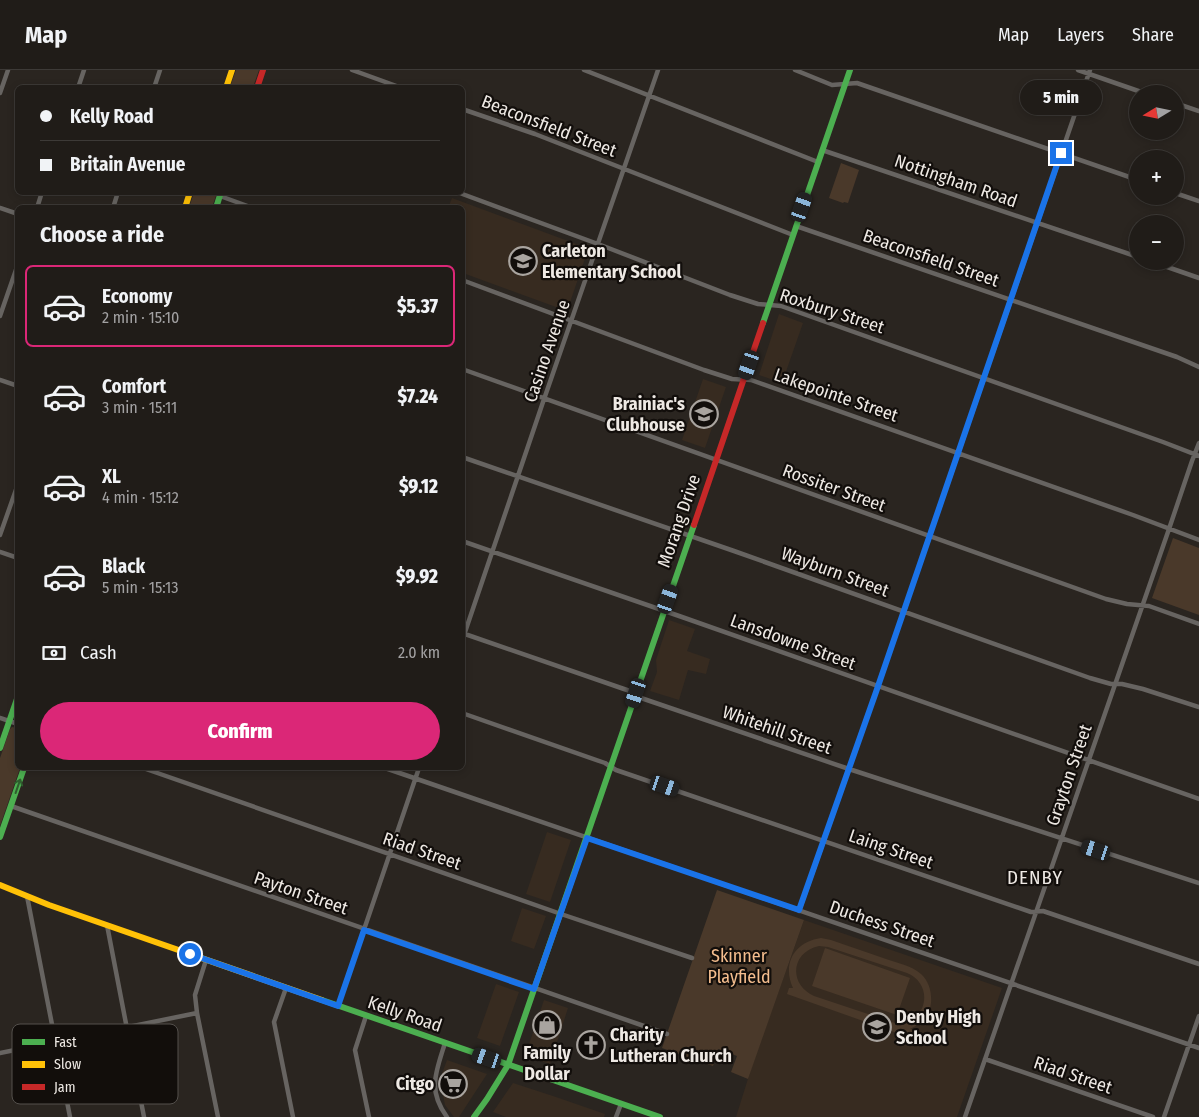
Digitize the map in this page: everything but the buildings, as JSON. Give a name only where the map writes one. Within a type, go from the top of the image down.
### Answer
[{"type":"street","points":[[0,93],[8,70]]},
{"type":"street","points":[[79,85],[84,70]]},
{"type":"street","points":[[155,85],[160,70]]},
{"type":"street","points":[[227,85],[232,70]]},
{"type":"street","points":[[258,85],[263,70]]},
{"type":"street","points":[[352,70],[394,85]]},
{"type":"street","points":[[584,70],[818,162]]},
{"type":"street","name":"Casino Avenue","points":[[465,630],[658,70]]},
{"type":"street","points":[[795,70],[832,85],[857,83],[1129,177]]},
{"type":"street","name":"Morang Drive","points":[[474,1117],[508,1065],[850,70]]},
{"type":"street","points":[[1078,70],[1089,72],[1129,87]]},
{"type":"street","points":[[799,910],[1089,72]]},
{"type":"street","points":[[1184,106],[1199,112]]},
{"type":"street","name":"Beaconsfield Street","points":[[465,109],[535,134],[793,235]]},
{"type":"street","name":"Nottingham Road","points":[[822,150],[1129,254]]},
{"type":"street","points":[[222,195],[247,205]]},
{"type":"street","name":"Roxbury Street","points":[[465,195],[730,295],[758,304],[781,306],[1197,455]]},
{"type":"street","points":[[1184,196],[1199,201]]},
{"type":"street","points":[[0,208],[15,213]]},
{"type":"street","name":"Beaconsfield Street","points":[[796,226],[1177,357],[1199,367]]},
{"type":"street","points":[[1176,270],[1199,278]]},
{"type":"street","points":[[0,316],[15,273]]},
{"type":"street","name":"Lakepointe Street","points":[[465,281],[704,370],[732,379],[755,381],[1199,540]]},
{"type":"street","name":"Rossiter Street","points":[[465,371],[1106,599],[1148,606],[1199,624]]},
{"type":"street","points":[[0,380],[15,385]]},
{"type":"street","name":"Grayton Street","points":[[965,1117],[1192,461],[1197,455],[1199,443]]},
{"type":"street","name":"Wayburn Street","points":[[465,458],[1090,678],[1111,684],[1122,684],[1144,689],[1199,707]]},
{"type":"street","points":[[0,535],[15,492]]},
{"type":"street","name":"Lansdowne Street","points":[[465,542],[1199,799]]},
{"type":"street","points":[[0,552],[15,557]]},
{"type":"street","name":"Whitehill Street","points":[[465,633],[636,693],[641,698],[849,769],[1199,883]]},
{"type":"street","points":[[0,748],[15,704]]},
{"type":"street","name":"Laing Street","points":[[465,715],[599,761],[616,770],[1031,912],[1043,911],[1199,964]]},
{"type":"street","points":[[0,718],[15,723]]},
{"type":"street","points":[[0,837],[23,770]]},
{"type":"street","name":"Riad Street","points":[[149,770],[692,958]]},
{"type":"street","name":"Duchess Street","points":[[391,770],[1199,1048]]},
{"type":"street","points":[[338,1006],[418,770]]},
{"type":"street","name":"Payton Street","points":[[11,806],[667,1034]]},
{"type":"street","name":"Kelly Road","points":[[0,885],[206,960],[660,1117]]},
{"type":"street","points":[[27,896],[52,1024]]},
{"type":"street","points":[[107,925],[125,1024]]},
{"type":"street","points":[[206,960],[195,995],[218,1117]]},
{"type":"street","points":[[286,988],[274,1022],[293,1117]]},
{"type":"street","points":[[145,1024],[197,1013]]},
{"type":"street","points":[[366,1016],[355,1050],[369,1117]]},
{"type":"street","points":[[1164,1117],[1199,1016]]},
{"type":"street","points":[[445,1044],[434,1080],[439,1106],[447,1117]]},
{"type":"street","name":"Riad Street","points":[[985,1059],[1153,1117]]},
{"type":"street","points":[[67,1104],[70,1117]]},
{"type":"street","points":[[141,1104],[144,1117]]},
{"type":"street","points":[[616,1117],[621,1104]]},
{"type":"shaded area","name":"Carleton Elementary School","points":[[452,198],[587,248],[588,250],[567,311],[465,274],[465,205],[449,205]]},
{"type":"shaded area","points":[[779,314],[803,323],[782,383],[759,375]]},
{"type":"shaded area","name":"Brainiac's Clubhouse","points":[[703,379],[726,387],[705,448],[682,440]]},
{"type":"shaded area","points":[[669,620],[695,629],[687,651],[710,659],[706,674],[688,670],[679,700],[650,691],[657,672],[656,660]]},
{"type":"shaded area","points":[[547,832],[571,840],[550,902],[526,894]]},
{"type":"shaded area","points":[[522,908],[546,916],[534,949],[511,941]]},
{"type":"shaded area","name":"Denby High School","points":[[804,920],[1002,988],[957,1117],[736,1117],[752,1066]]},
{"type":"shaded area","points":[[496,984],[519,992],[500,1046],[477,1038]]},
{"type":"shaded area","points":[[544,1000],[568,1008],[550,1064],[525,1056]]},
{"type":"shaded area","points":[[447,1060],[487,1074],[459,1117],[454,1117],[445,1105],[440,1079]]},
{"type":"shaded area","points":[[513,1083],[605,1114],[604,1117],[506,1117],[493,1112]]},
{"type":"green space","points":[[236,70],[259,70],[254,85],[231,85]]},
{"type":"green space","points":[[841,163],[859,170],[848,203],[829,198]]},
{"type":"green space","points":[[193,195],[216,195],[213,205],[190,205]]},
{"type":"green space","points":[[1173,538],[1199,548],[1199,615],[1152,598]]},
{"type":"green space","points":[[15,728],[15,770],[19,770],[0,826],[0,758],[10,729]]},
{"type":"green space","name":"Skinner Playfield","points":[[717,890],[804,920],[748,1079],[731,1072],[737,1056],[718,1049],[713,1066],[662,1048]]},
{"type":"green space","points":[[821,938],[831,940],[905,965],[921,974],[929,987],[931,1003],[924,1019],[910,1029],[914,1030],[911,1038],[787,994],[789,988],[793,988],[789,971],[793,956],[797,949],[812,940]],"holes":[[[819,946],[828,947],[907,973],[916,979],[922,986],[924,995],[924,1004],[920,1012],[906,1022],[895,1023],[814,996],[806,991],[800,984],[797,976],[798,961],[810,949]]]},
{"type":"green space","points":[[825,948],[910,978],[897,1015],[812,986]]},
{"type":"traffic: fast","points":[[763,323],[850,70]]},
{"type":"traffic: fast","points":[[217,205],[220,195]]},
{"type":"traffic: fast","points":[[474,1117],[508,1065],[694,525]]},
{"type":"traffic: fast","points":[[0,748],[15,705]]},
{"type":"traffic: fast","points":[[0,837],[23,770]]},
{"type":"traffic: fast","points":[[322,1000],[660,1117]]},
{"type":"traffic: slow","points":[[227,85],[232,70]]},
{"type":"traffic: slow","points":[[186,205],[189,195]]},
{"type":"traffic: slow","points":[[0,885],[49,905],[322,1000]]},
{"type":"traffic: jam","points":[[258,85],[263,70]]},
{"type":"traffic: jam","points":[[694,525],[763,323]]},
{"type":"place","name":"Carleton Elementary School","points":[[523,261]]},
{"type":"place","name":"Brainiac's Clubhouse","points":[[704,414]]},
{"type":"place","name":"Family Dollar","points":[[547,1025]]},
{"type":"place","name":"Denby High School","points":[[877,1027]]},
{"type":"place","name":"Charity Lutheran Church","points":[[591,1045]]},
{"type":"place","name":"Citgo","points":[[453,1084]]},
{"type":"district","name":"DENBY","points":[[1035,877]]},
{"type":"route","points":[[190,954],[338,1006],[364,930],[534,989],[587,838],[799,910],[1061,153]]}]
